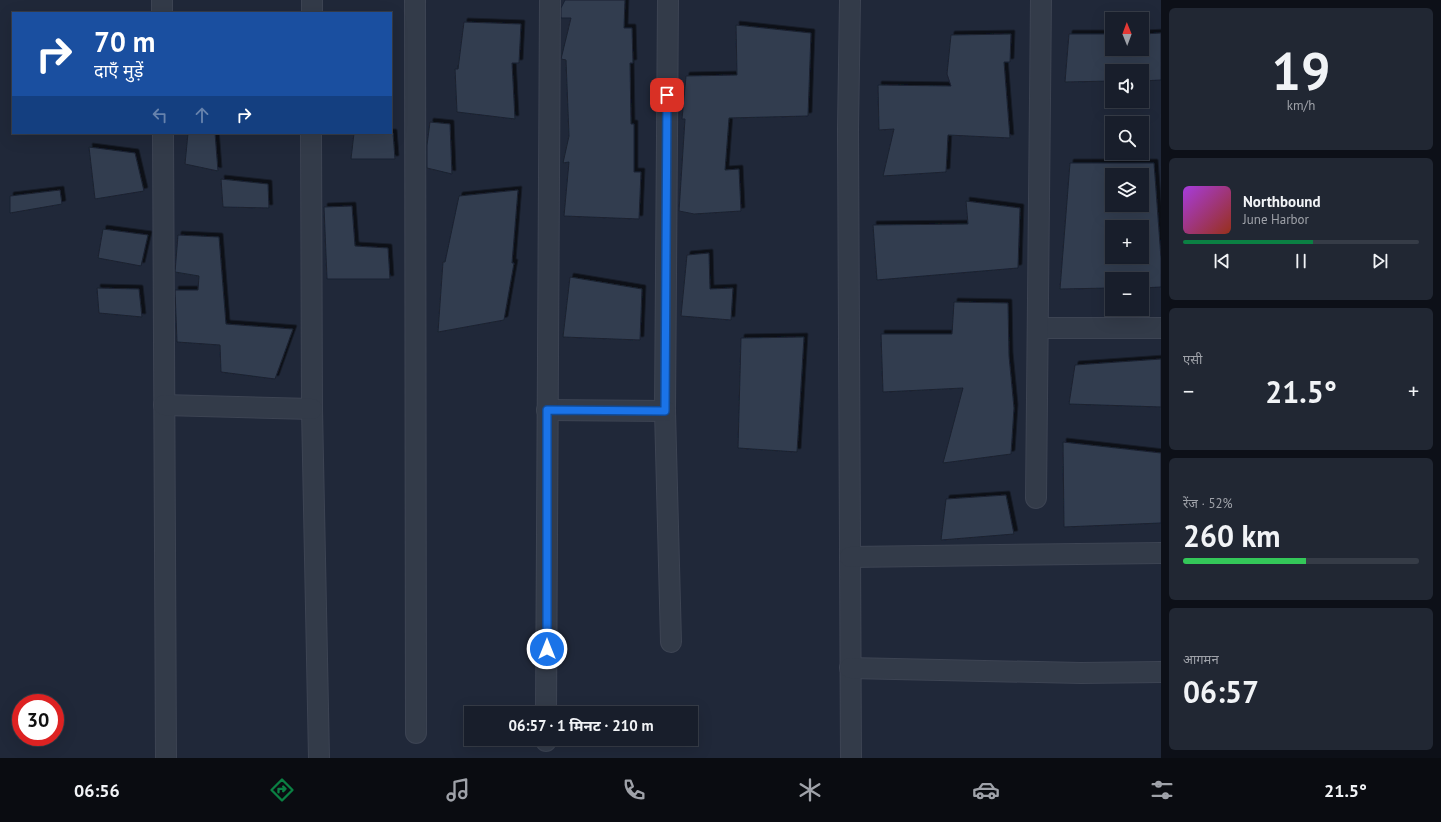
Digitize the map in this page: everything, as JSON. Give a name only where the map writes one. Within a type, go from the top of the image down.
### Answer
[{"type":"street","points":[[162,0],[162,12]]},
{"type":"street","points":[[312,0],[312,12]]},
{"type":"street","points":[[414,0],[416,733]]},
{"type":"street","points":[[546,706],[550,0]]},
{"type":"street","points":[[668,0],[665,411],[671,642]]},
{"type":"street","points":[[850,0],[848,137],[850,758]]},
{"type":"street","points":[[1036,498],[1041,0]]},
{"type":"street","points":[[163,134],[166,758]]},
{"type":"street","points":[[311,134],[312,409],[319,758]]},
{"type":"street","points":[[1038,328],[1161,328]]},
{"type":"street","points":[[164,404],[312,409]]},
{"type":"street","points":[[547,410],[665,411]]},
{"type":"street","points":[[850,558],[1161,553]]},
{"type":"street","points":[[850,668],[1081,673],[1161,672]]},
{"type":"building","points":[[565,0],[625,0],[624,28],[632,28],[633,63],[630,63],[631,124],[634,124],[634,172],[641,172],[639,219],[564,216],[569,162],[563,163],[569,136],[566,60],[561,59],[571,18],[561,18],[561,8]]},
{"type":"building","points":[[464,22],[521,24],[519,63],[512,63],[515,119],[457,112],[455,69],[458,69]]},
{"type":"building","points":[[736,25],[811,33],[808,116],[729,118],[725,170],[739,169],[741,211],[694,214],[679,211],[685,119],[682,119],[686,76],[737,75]]},
{"type":"building","points":[[1161,33],[1161,80],[1149,81],[1149,64],[1105,64],[1105,81],[1065,82],[1069,34],[1105,34],[1105,56],[1149,56],[1149,34]]},
{"type":"building","points":[[1011,34],[1010,62],[1004,62],[1010,138],[948,135],[946,172],[883,176],[894,129],[879,130],[878,85],[951,86],[947,74],[951,35]]},
{"type":"building","points":[[430,122],[450,124],[452,174],[427,168],[427,145]]},
{"type":"building","points":[[393,133],[395,159],[351,159],[354,134]]},
{"type":"building","points":[[188,134],[215,134],[218,171],[185,164]]},
{"type":"building","points":[[89,147],[135,153],[144,191],[95,199]]},
{"type":"building","points":[[1070,163],[1154,163],[1161,258],[1161,287],[1149,288],[1149,272],[1105,272],[1105,288],[1060,289]]},
{"type":"building","points":[[221,179],[268,184],[269,208],[223,207]]},
{"type":"building","points":[[60,190],[62,204],[10,213],[10,196]]},
{"type":"building","points":[[518,190],[512,263],[514,263],[504,320],[438,332],[443,262],[445,262],[459,196]]},
{"type":"building","points":[[966,201],[1020,208],[1018,268],[877,280],[873,225],[968,224]]},
{"type":"building","points":[[352,206],[355,246],[388,248],[390,279],[327,279],[324,207]]},
{"type":"building","points":[[103,229],[148,235],[141,266],[98,258]]},
{"type":"building","points":[[178,235],[219,237],[226,324],[293,329],[275,379],[221,372],[220,345],[177,342],[175,290],[198,290],[199,276],[175,272]]},
{"type":"building","points":[[709,253],[710,289],[733,288],[731,320],[681,316],[687,255]]},
{"type":"building","points":[[570,277],[642,289],[640,340],[563,337]]},
{"type":"building","points":[[97,288],[139,289],[142,317],[99,313]]},
{"type":"building","points":[[954,302],[1008,303],[1009,356],[1014,408],[1011,454],[943,463],[963,388],[883,392],[881,334],[952,334]]},
{"type":"building","points":[[804,337],[797,452],[738,448],[741,338]]},
{"type":"building","points":[[1161,359],[1161,407],[1069,404],[1075,365]]},
{"type":"building","points":[[1063,442],[1161,453],[1161,523],[1064,527]]},
{"type":"building","points":[[1006,495],[1014,534],[941,540],[946,499]]},
{"type":"route","points":[[547,649],[547,410],[665,411],[667,95]]}]
